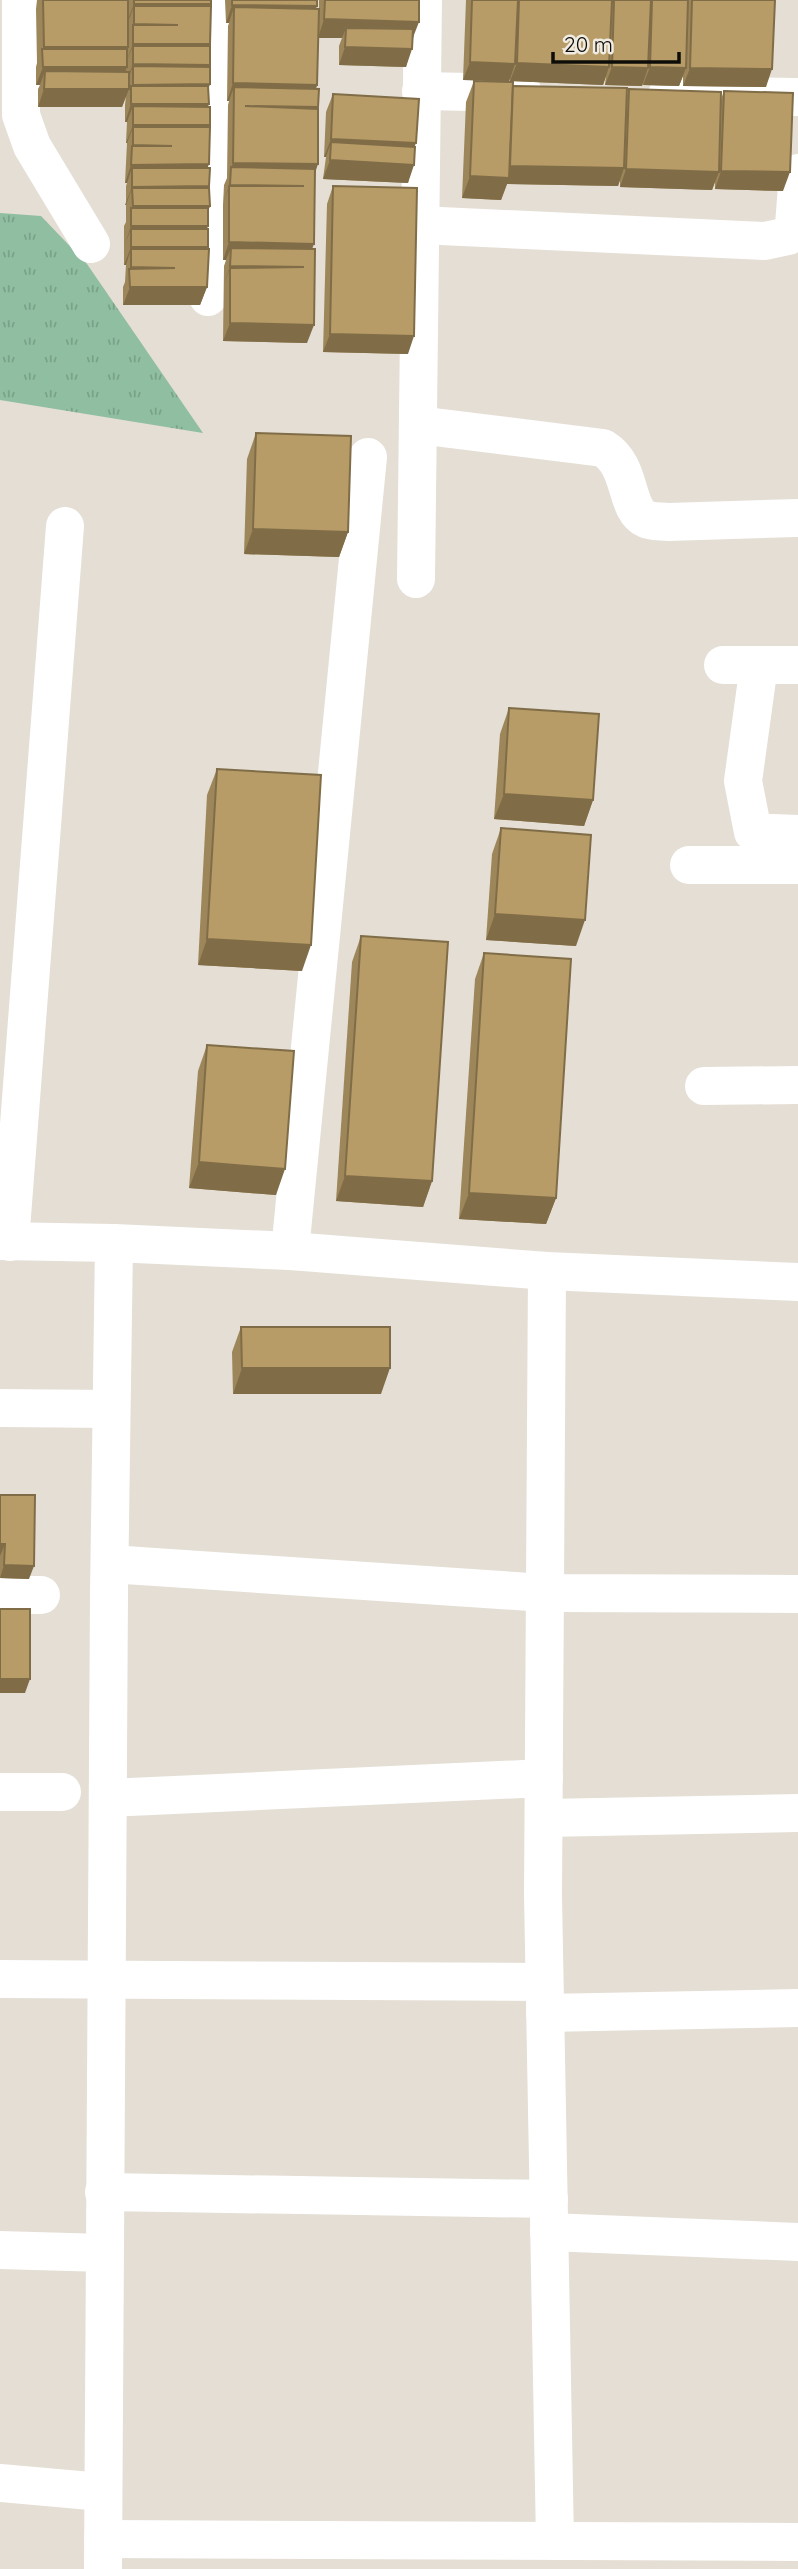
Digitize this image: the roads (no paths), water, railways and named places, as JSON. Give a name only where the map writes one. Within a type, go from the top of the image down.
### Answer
[{"type":"street","points":[[21,0],[21,115],[32,146],[91,244]]},
{"type":"street","points":[[208,297],[212,0]]},
{"type":"street","points":[[416,579],[423,0]]},
{"type":"street","points":[[421,91],[561,93]]},
{"type":"street","points":[[631,94],[798,97]]},
{"type":"street","points":[[419,225],[765,241],[788,236],[794,225],[798,173]]},
{"type":"street","points":[[418,425],[603,448],[615,455],[624,473],[636,511],[647,520],[668,522],[798,518]]},
{"type":"street","points":[[290,1251],[368,457]]},
{"type":"street","points":[[65,526],[5,1242],[114,1243],[290,1251],[547,1271],[798,1282]]},
{"type":"street","points":[[798,665],[741,665],[743,781],[753,832],[798,834]]},
{"type":"street","points":[[689,865],[798,865]]},
{"type":"street","points":[[704,1086],[798,1085]]},
{"type":"street","points":[[114,1243],[103,2554],[555,2541],[798,2543]]},
{"type":"street","points":[[547,1271],[545,1998],[555,2541]]},
{"type":"street","points":[[0,1408],[111,1409]]},
{"type":"street","points":[[110,1564],[545,1593],[798,1594]]},
{"type":"street","points":[[0,1595],[41,1595]]},
{"type":"street","points":[[108,1798],[544,1778]]},
{"type":"street","points":[[0,1792],[62,1792]]},
{"type":"street","points":[[544,1818],[798,1813]]},
{"type":"street","points":[[0,1979],[106,1980],[798,2008]]},
{"type":"street","points":[[104,2192],[549,2216],[798,2242]]},
{"type":"street","points":[[0,2250],[104,2253]]},
{"type":"street","points":[[0,2483],[102,2492]]}]
